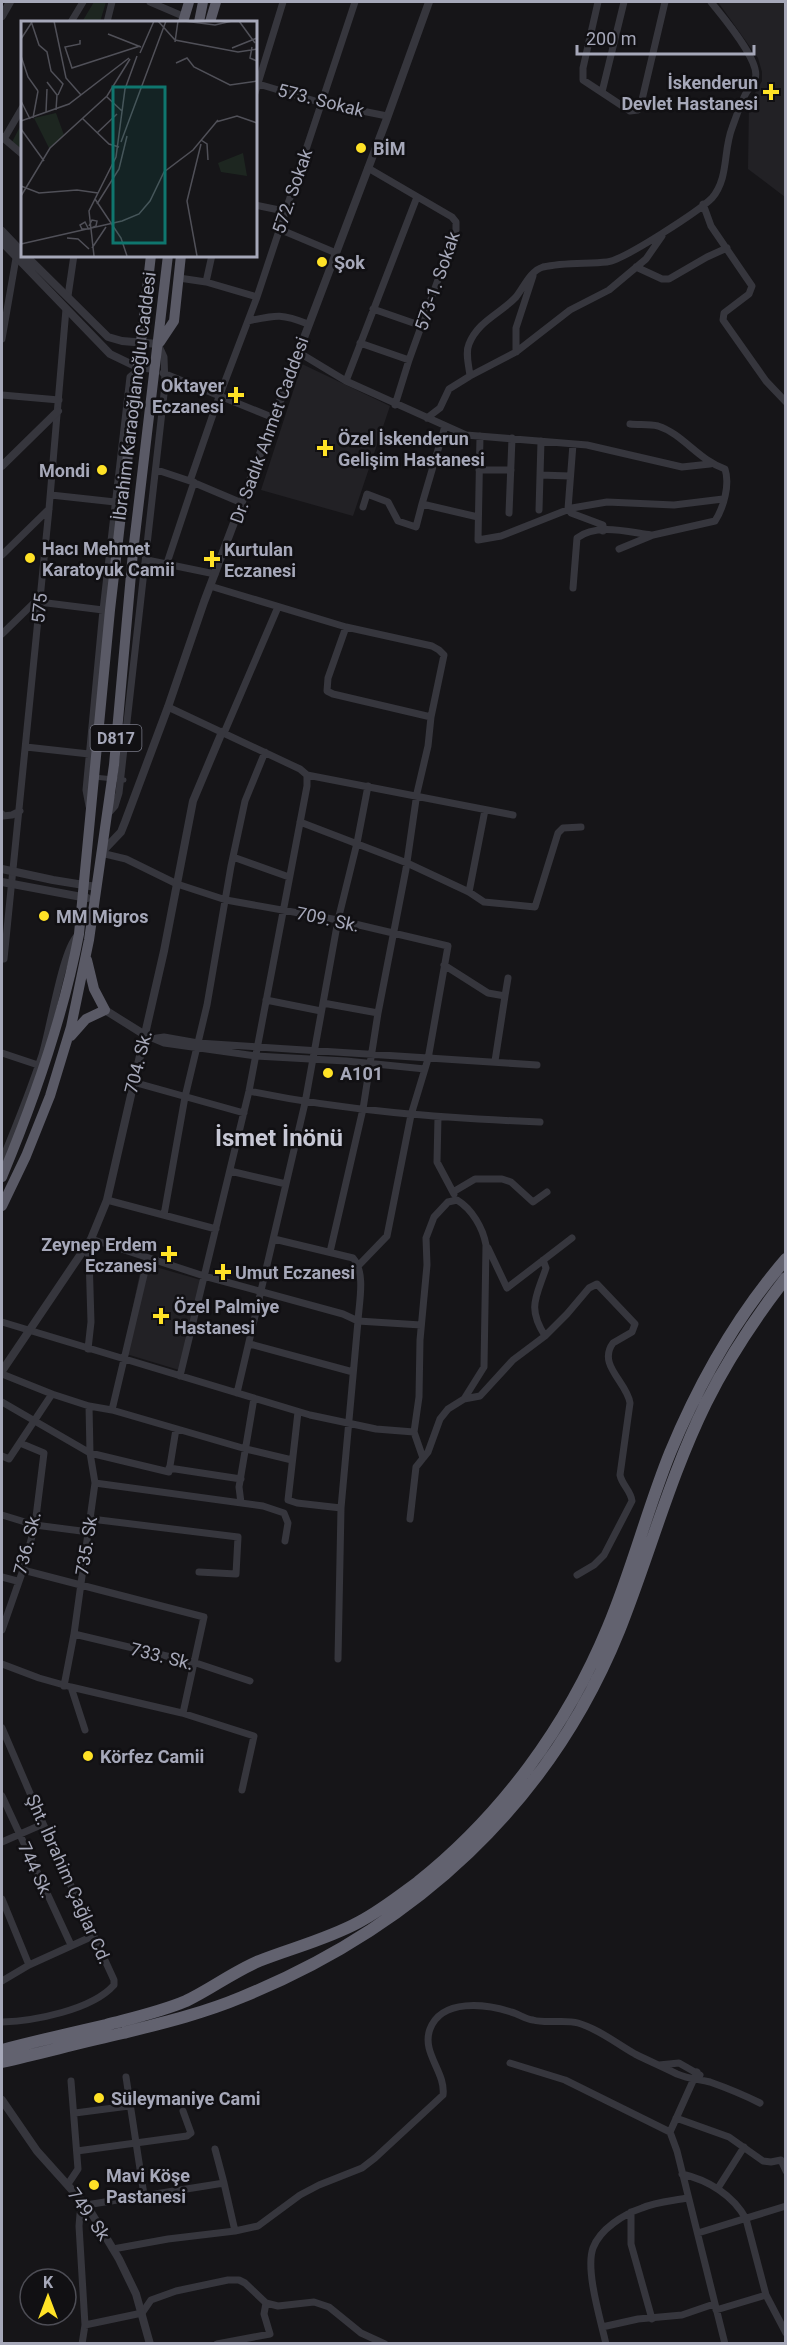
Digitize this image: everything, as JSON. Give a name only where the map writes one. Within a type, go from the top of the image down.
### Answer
[{"type":"highway","points":[[184,20],[189,2]]},
{"type":"highway","points":[[199,21],[203,2]]},
{"type":"highway","points":[[210,21],[216,2]]},
{"type":"highway","name":"İbrahim Karaoğlanoğlu Caddesi","points":[[91,886],[92,811],[110,610],[151,256]]},
{"type":"highway","name":"İbrahim Karaoğlanoğlu Caddesi","points":[[2,1177],[26,1120],[49,1054],[101,853],[114,756],[132,552],[160,372],[158,345],[168,256]]},
{"type":"highway","points":[[158,345],[174,321],[182,256]]},
{"type":"highway","name":"İbrahim Karaoğlanoğlu Caddesi","points":[[2,1206],[40,1122],[67,1041],[87,955],[89,898]]},
{"type":"highway","points":[[67,1041],[86,1019],[105,1010],[94,989],[87,955]]},
{"type":"highway","points":[[2,2050],[137,2017],[184,2001],[256,1962],[359,1923],[411,1887],[478,1828],[536,1758],[564,1716],[590,1667],[627,1577],[670,1454],[695,1398],[718,1353],[749,1306],[786,1259]]},
{"type":"highway","points":[[2,2063],[194,2014],[274,1983],[372,1930],[402,1910],[446,1875],[487,1837],[546,1765],[596,1681],[619,1632],[681,1460],[705,1405],[729,1360],[758,1314],[786,1278]]},
{"type":"street","points":[[2,15],[10,2]]},
{"type":"street","points":[[72,21],[83,2]]},
{"type":"street","points":[[107,21],[112,2]]},
{"type":"street","points":[[150,2],[184,20]]},
{"type":"street","points":[[256,84],[283,2]]},
{"type":"street","name":"572. Sokak","points":[[167,563],[219,397],[257,297],[355,2]]},
{"type":"street","name":"Dr. Sadık Ahmet Caddesi","points":[[101,853],[114,841],[125,822],[210,586],[429,2]]},
{"type":"street","points":[[598,2],[583,68],[583,80],[630,111],[638,110],[641,104],[665,2]]},
{"type":"street","points":[[602,92],[624,2]]},
{"type":"street","points":[[470,375],[467,347],[474,331],[488,318],[500,312],[534,273],[542,268],[609,262],[624,257],[711,198],[724,170],[730,131],[746,94],[756,78],[756,69],[749,55],[711,2]]},
{"type":"street","name":"573. Sokak","points":[[256,84],[322,103],[387,116]]},
{"type":"street","points":[[21,110],[3,138],[21,153]]},
{"type":"street","name":"573-1. Sokak","points":[[368,168],[452,217],[456,222],[456,230],[395,405]]},
{"type":"street","points":[[346,381],[417,196]]},
{"type":"street","points":[[703,204],[711,226],[752,286],[749,294],[724,313],[723,320],[766,381],[786,402]]},
{"type":"street","points":[[256,205],[284,211]]},
{"type":"street","points":[[279,230],[336,253]]},
{"type":"street","points":[[427,418],[440,408],[449,389],[470,375],[516,352],[570,310],[609,290],[646,259],[667,230]]},
{"type":"street","points":[[2,231],[21,255]]},
{"type":"street","points":[[2,242],[21,255]]},
{"type":"street","points":[[636,267],[662,279],[669,279],[727,248]]},
{"type":"street","points":[[2,339],[2,330],[21,255]]},
{"type":"street","points":[[22,256],[68,296],[108,337],[158,345]]},
{"type":"street","points":[[22,256],[66,309],[110,354],[137,369],[160,372],[274,418]]},
{"type":"street","points":[[68,296],[74,256]]},
{"type":"street","points":[[206,282],[212,256]]},
{"type":"street","points":[[516,352],[516,328],[534,273]]},
{"type":"street","points":[[179,278],[206,282],[257,297]]},
{"type":"street","name":"575","points":[[2,959],[4,959],[13,885],[39,599],[51,495],[66,309]]},
{"type":"street","points":[[373,309],[422,326]]},
{"type":"street","points":[[248,321],[278,315],[289,316],[308,324]]},
{"type":"street","points":[[360,343],[409,360]]},
{"type":"street","points":[[298,352],[346,381],[466,435],[573,444],[613,450],[682,467],[710,464]]},
{"type":"street","points":[[92,811],[86,790],[88,754],[130,377],[137,369]]},
{"type":"street","points":[[106,815],[115,806],[119,793],[157,470],[160,372]]},
{"type":"street","points":[[2,394],[59,400]]},
{"type":"street","points":[[2,466],[58,411]]},
{"type":"street","points":[[619,549],[653,535],[715,521],[721,511],[727,477],[724,468],[710,464],[669,432],[656,426],[630,424]]},
{"type":"street","points":[[363,507],[367,494],[388,502],[398,521],[416,527],[445,426]]},
{"type":"street","points":[[480,436],[478,540],[501,536],[513,529],[568,509],[607,502],[674,505],[723,499]]},
{"type":"street","points":[[509,513],[512,438]]},
{"type":"street","points":[[539,510],[541,441]]},
{"type":"street","points":[[573,444],[568,509],[571,513],[603,525],[603,531]]},
{"type":"street","points":[[157,470],[242,503]]},
{"type":"street","points":[[479,470],[511,470]]},
{"type":"street","points":[[540,475],[570,476]]},
{"type":"street","points":[[51,495],[115,502]]},
{"type":"street","points":[[422,504],[478,517]]},
{"type":"street","points":[[2,555],[49,509]]},
{"type":"street","points":[[573,588],[577,538],[586,532],[616,530],[653,535]]},
{"type":"street","points":[[147,560],[215,574]]},
{"type":"street","points":[[210,586],[346,627],[432,646],[444,655],[431,717],[428,746],[416,797],[407,863],[378,1013],[363,1109],[330,1252]]},
{"type":"street","points":[[2,634],[39,599],[103,610]]},
{"type":"street","points":[[223,732],[278,607]]},
{"type":"street","points":[[346,627],[328,678],[327,691],[431,717]]},
{"type":"street","points":[[168,707],[300,769],[307,775],[513,815]]},
{"type":"street","name":"704. Sk.","points":[[2,1373],[91,1239],[106,1200],[145,1035],[193,801],[223,732]]},
{"type":"street","points":[[26,747],[88,754]]},
{"type":"street","points":[[164,1215],[185,1097],[245,801],[265,752]]},
{"type":"street","points":[[180,1376],[249,1091],[307,775]]},
{"type":"street","points":[[90,777],[124,780]]},
{"type":"street","points":[[237,1394],[305,1103],[338,920],[368,786]]},
{"type":"street","points":[[469,892],[485,810]]},
{"type":"street","points":[[2,814],[12,815],[20,811]]},
{"type":"street","points":[[300,822],[407,863],[469,892],[484,902],[535,908],[558,833],[562,828],[581,827]]},
{"type":"street","name":"709. Sk.","points":[[101,853],[126,859],[177,884],[226,900],[338,920],[448,946],[428,1059],[411,1115],[387,1236],[359,1265]]},
{"type":"street","points":[[233,857],[289,877]]},
{"type":"street","points":[[2,869],[91,886]]},
{"type":"street","points":[[2,882],[89,898]]},
{"type":"street","points":[[2,1160],[38,1065],[72,942],[79,934]]},
{"type":"street","points":[[444,965],[488,993],[505,996]]},
{"type":"street","points":[[495,1061],[508,978]]},
{"type":"street","points":[[266,999],[321,1011]]},
{"type":"street","points":[[322,1003],[378,1013]]},
{"type":"street","points":[[105,1010],[145,1035],[157,1038],[164,1043],[316,1049],[428,1059],[537,1065]]},
{"type":"street","points":[[197,1045],[256,1056],[371,1063],[425,1069]]},
{"type":"street","points":[[2,1053],[38,1065]]},
{"type":"street","points":[[133,1082],[244,1113]]},
{"type":"street","points":[[249,1091],[305,1103],[411,1115],[540,1122]]},
{"type":"street","points":[[438,1117],[437,1162],[457,1200],[465,1205],[484,1233],[486,1243],[483,1367],[464,1399]]},
{"type":"street","points":[[230,1171],[286,1184]]},
{"type":"street","points":[[453,1192],[476,1179],[502,1179],[511,1182],[533,1202],[547,1192]]},
{"type":"street","points":[[106,1200],[216,1229]]},
{"type":"street","points":[[423,1458],[414,1432],[419,1397],[421,1325],[427,1265],[426,1238],[428,1227],[434,1217],[448,1202],[457,1200]]},
{"type":"street","points":[[486,1243],[507,1288],[572,1238]]},
{"type":"street","points":[[91,1239],[204,1276],[343,1314],[358,1321],[421,1325]]},
{"type":"street","points":[[274,1239],[345,1255],[353,1258],[359,1265],[358,1321],[341,1508],[338,1659]]},
{"type":"street","points":[[85,1247],[89,1256],[91,1322],[88,1349]]},
{"type":"street","points":[[112,1410],[148,1258]]},
{"type":"street","points":[[543,1260],[546,1268],[534,1298],[534,1309],[538,1324],[545,1336]]},
{"type":"street","points":[[410,1519],[416,1467],[428,1452],[440,1419],[448,1409],[464,1399],[480,1396],[513,1360],[545,1336],[589,1288],[597,1284],[635,1324],[632,1332],[613,1342],[608,1354],[612,1373],[628,1394],[630,1402],[620,1474],[622,1482],[631,1494],[632,1501],[604,1555],[594,1565],[577,1575]]},
{"type":"street","points":[[2,1322],[298,1412],[376,1429],[414,1432]]},
{"type":"street","points":[[250,1344],[353,1372]]},
{"type":"street","points":[[2,1373],[52,1394],[89,1406],[112,1410],[292,1460]]},
{"type":"street","points":[[2,1456],[9,1459],[52,1394]]},
{"type":"street","points":[[241,1503],[241,1479],[254,1398]]},
{"type":"street","points":[[2,1402],[90,1453],[169,1472],[176,1429]]},
{"type":"street","name":"735. Sk","points":[[67,1686],[95,1483],[90,1453],[89,1406]]},
{"type":"street","points":[[298,1412],[288,1500],[341,1508]]},
{"type":"street","name":"736. Sk.","points":[[2,1630],[17,1581],[23,1570],[35,1525],[44,1453],[20,1443]]},
{"type":"street","points":[[169,1468],[241,1479]]},
{"type":"street","points":[[95,1483],[241,1503],[284,1512],[288,1523],[285,1541]]},
{"type":"street","points":[[2,1515],[35,1525],[89,1532]]},
{"type":"street","points":[[91,1519],[238,1537],[236,1574],[199,1572]]},
{"type":"street","points":[[23,1570],[204,1617],[196,1664],[183,1713]]},
{"type":"street","points":[[2,1577],[17,1581]]},
{"type":"street","name":"733. Sk.","points":[[74,1634],[196,1664],[250,1681]]},
{"type":"street","points":[[2,1664],[67,1686],[183,1713],[254,1736],[242,1790]]},
{"type":"street","points":[[67,1686],[85,1730]]},
{"type":"street","name":"Şht. İbrahim Çağlar Cd.","points":[[2,1728],[114,1980],[114,1985],[108,1993],[80,2005],[51,2015],[2,2022]]},
{"type":"street","name":"744 Sk.","points":[[2,1796],[71,1945]]},
{"type":"street","points":[[2,1842],[43,1824]]},
{"type":"street","points":[[2,1899],[31,1965]]},
{"type":"street","points":[[2,1981],[93,1936]]},
{"type":"street","points":[[113,2249],[258,2226],[300,2195],[362,2168],[443,2094],[444,2084],[430,2054],[429,2031],[445,2011],[487,2005],[514,2012],[530,2020],[548,2023],[577,2023],[658,2065],[693,2080],[706,2081],[760,2103]]},
{"type":"street","points":[[510,2063],[565,2080],[670,2132]]},
{"type":"street","points":[[658,2065],[679,2063],[697,2072],[706,2081]]},
{"type":"street","points":[[697,2072],[670,2132],[725,2343]]},
{"type":"street","points":[[126,2077],[144,2195]]},
{"type":"street","points":[[68,2184],[78,2169],[71,2081]]},
{"type":"street","name":"749. Sk","points":[[2,2100],[37,2151],[86,2205],[113,2249],[136,2294],[150,2343]]},
{"type":"street","points":[[75,2113],[129,2106]]},
{"type":"street","points":[[77,2151],[187,2136],[190,2129],[183,2111]]},
{"type":"street","points":[[676,2118],[729,2137],[763,2161],[781,2160],[786,2171]]},
{"type":"street","points":[[718,2188],[744,2147]]},
{"type":"street","points":[[215,2150],[235,2231]]},
{"type":"street","points":[[682,2174],[696,2177],[718,2188],[740,2209],[746,2219],[766,2295],[786,2333]]},
{"type":"street","points":[[82,2343],[85,2325],[79,2226],[80,2214],[86,2205],[224,2183]]},
{"type":"street","points":[[606,2343],[594,2295],[593,2249],[601,2234],[631,2212],[643,2207],[687,2198]]},
{"type":"street","points":[[698,2233],[786,2206]]},
{"type":"street","points":[[631,2212],[631,2244],[652,2319]]},
{"type":"street","points":[[85,2325],[142,2313],[151,2300],[176,2291],[228,2280],[239,2280],[266,2303],[278,2306],[314,2302],[329,2307],[361,2333],[385,2343]]},
{"type":"street","points":[[602,2327],[638,2319],[682,2315],[766,2295]]},
{"type":"street","points":[[217,2343],[270,2334],[264,2314],[266,2303]]},
{"type":"shaded area","points":[[94,2],[106,2],[100,21],[83,21]]},
{"type":"shaded area","name":"İskenderun Devlet Hastanesi","points":[[718,2],[785,2],[785,197],[748,169],[749,103],[762,81],[762,72],[758,58]]},
{"type":"shaded area","points":[[21,125],[21,149],[12,142]]},
{"type":"shaded area","name":"Özel İskenderun Gelişim Hastanesi","points":[[302,364],[390,406],[353,516],[261,490]]},
{"type":"shaded area","name":"Özel Palmiye Hastanesi","points":[[142,1263],[201,1280],[179,1370],[123,1353]]},
{"type":"place","name":"İskenderun Devlet Hastanesi","points":[[771,92]]},
{"type":"place","name":"BİM","points":[[361,148]]},
{"type":"place","name":"Şok","points":[[322,262]]},
{"type":"place","name":"Oktayer Eczanesi","points":[[236,395]]},
{"type":"place","name":"Özel İskenderun Gelişim Hastanesi","points":[[325,448]]},
{"type":"place","name":"Mondi","points":[[102,470]]},
{"type":"place","name":"Hacı Mehmet Karatoyuk Camii","points":[[30,558]]},
{"type":"place","name":"Kurtulan Eczanesi","points":[[212,559]]},
{"type":"place","name":"MM Migros","points":[[44,916]]},
{"type":"place","name":"A101","points":[[328,1073]]},
{"type":"place","name":"Zeynep Erdem Eczanesi","points":[[169,1254]]},
{"type":"place","name":"Umut Eczanesi","points":[[223,1272]]},
{"type":"place","name":"Özel Palmiye Hastanesi","points":[[161,1316]]},
{"type":"place","name":"Körfez Camii","points":[[88,1756]]},
{"type":"place","name":"Süleymaniye Cami","points":[[99,2098]]},
{"type":"place","name":"Mavi Köşe Pastanesi","points":[[94,2185]]},
{"type":"district","name":"İsmet İnönü","points":[[279,1138]]}]
